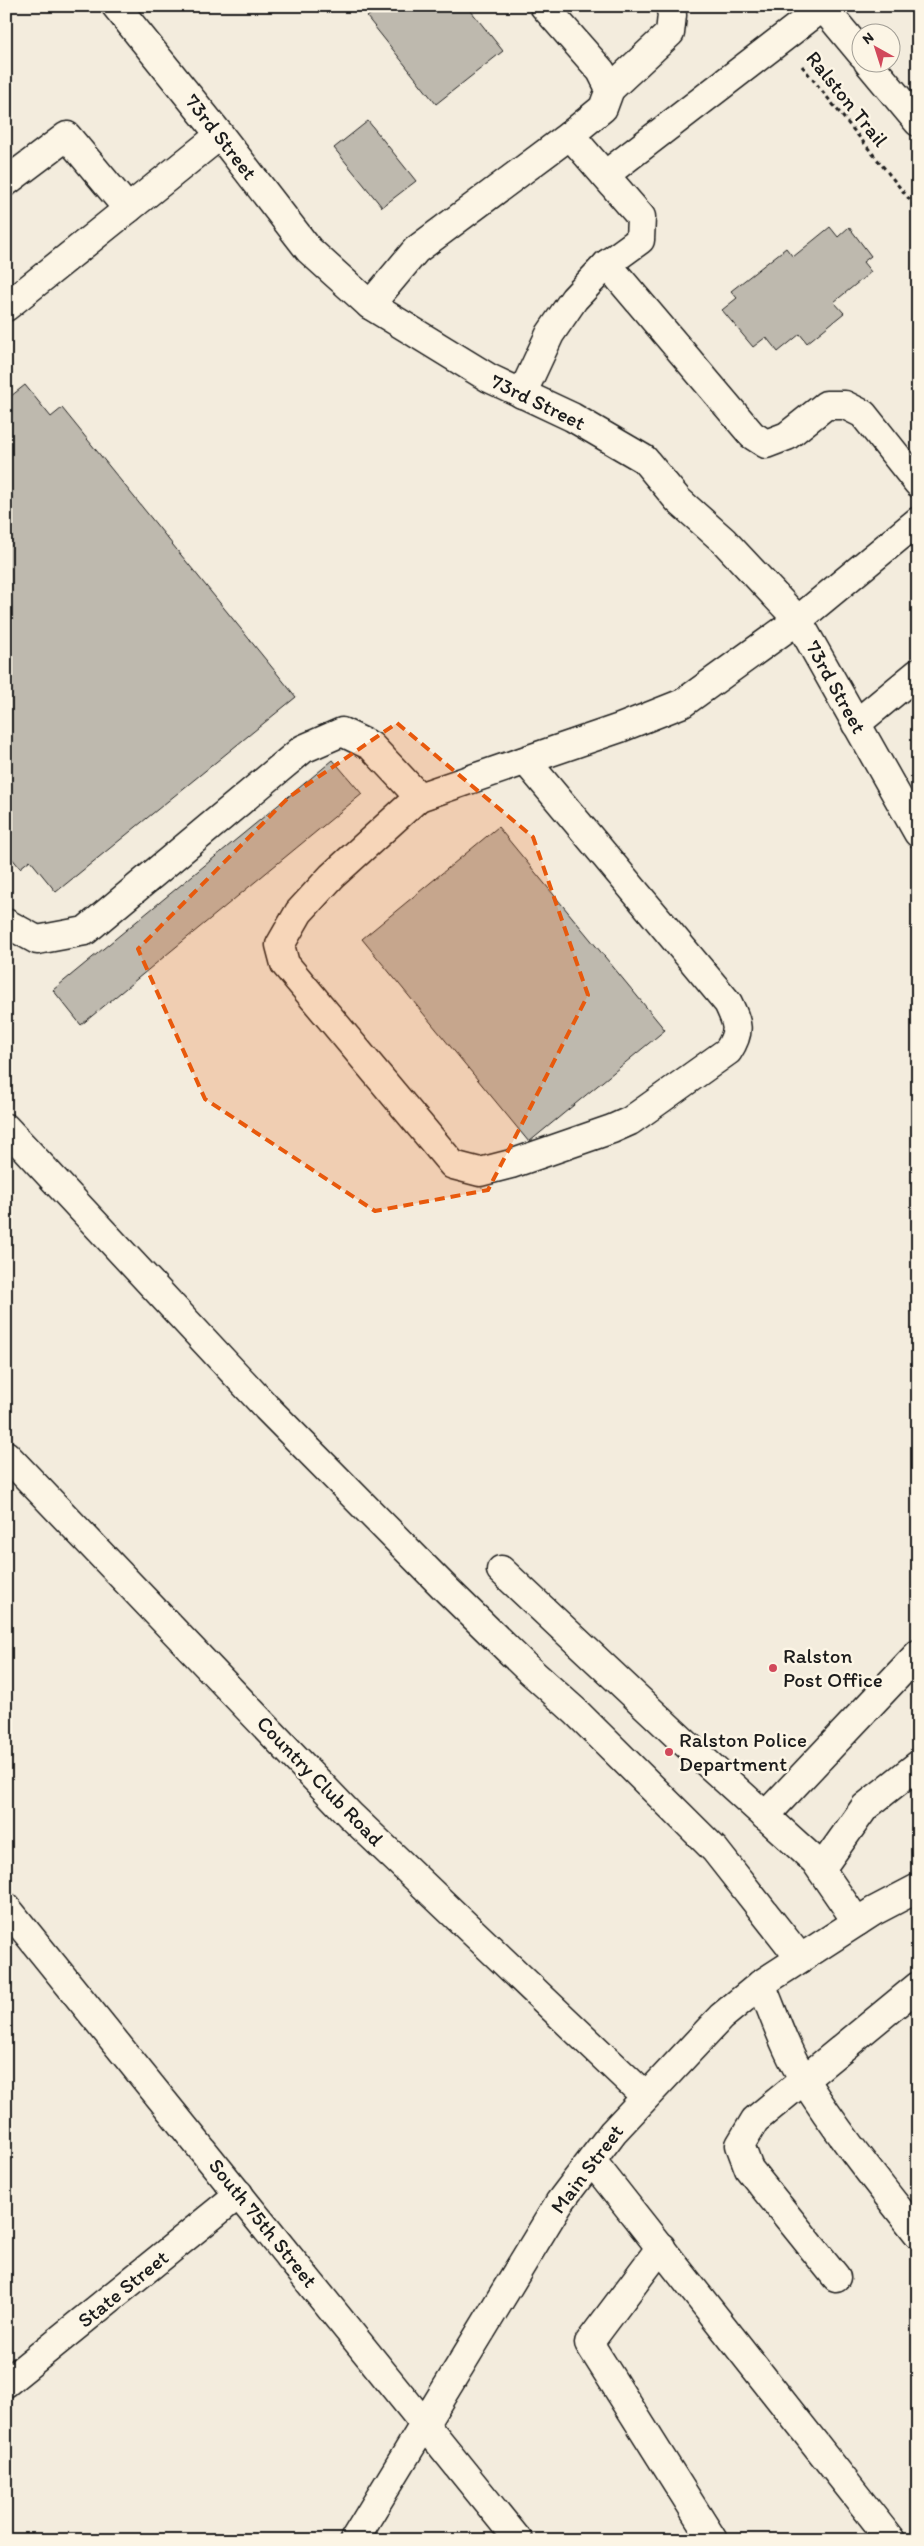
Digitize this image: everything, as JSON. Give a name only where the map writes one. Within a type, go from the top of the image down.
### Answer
[{"type":"street","name":"73rd Street","points":[[116,6],[220,135],[309,250],[370,305],[489,378],[572,417],[644,459],[678,500],[724,540],[798,620],[918,833]]},
{"type":"street","points":[[544,6],[601,71],[610,89]]},
{"type":"street","points":[[370,305],[416,250],[570,135],[603,108],[610,89],[670,33],[672,14],[670,6]]},
{"type":"street","points":[[605,175],[822,7],[852,42]]},
{"type":"street","points":[[876,72],[918,122]]},
{"type":"street","points":[[6,307],[220,135]]},
{"type":"street","points":[[522,394],[550,334],[574,299],[607,264],[640,240],[641,217],[570,135]]},
{"type":"street","points":[[6,182],[67,136],[128,209]]},
{"type":"street","points":[[607,264],[752,435],[766,444],[787,436],[826,406],[845,405],[863,414],[918,483]]},
{"type":"street","points":[[526,761],[728,1003],[736,1020],[737,1036],[728,1051],[630,1121],[511,1164],[480,1172],[452,1165],[285,964],[280,945],[299,912],[332,876],[419,797],[526,761],[683,703],[798,620],[918,521]]},
{"type":"street","points":[[856,724],[918,673]]},
{"type":"street","points":[[6,923],[37,940],[85,931],[304,749],[342,732],[371,746],[419,797]]},
{"type":"street","points":[[6,1128],[273,1415],[438,1582],[527,1668],[576,1712],[714,1850],[800,1958]]},
{"type":"street","name":"Country Club Road","points":[[6,1455],[350,1815],[645,2096]]},
{"type":"street","points":[[501,1570],[815,1861],[857,1922]]},
{"type":"street","points":[[765,1816],[918,1654]]},
{"type":"street","points":[[821,1870],[864,1806],[918,1765]]},
{"type":"street","name":"Main Street","points":[[354,2540],[426,2425],[559,2203],[612,2132],[721,2017],[761,1984],[857,1922],[918,1888]]},
{"type":"street","name":"South 75th Street","points":[[6,1907],[518,2540]]},
{"type":"street","points":[[761,1984],[783,2037],[804,2080],[844,2137],[918,2234]]},
{"type":"street","points":[[836,2277],[749,2169],[740,2145],[755,2120],[918,1986]]},
{"type":"street","points":[[592,2160],[661,2246],[880,2536]]},
{"type":"street","name":"State Street","points":[[6,2383],[239,2194]]},
{"type":"street","points":[[661,2246],[589,2344],[713,2540]]},
{"type":"path","name":"Ralston Trail","points":[[753,6],[918,210]]},
{"type":"highlighted area","points":[[397,723],[533,837],[588,995],[488,1190],[375,1211],[205,1099],[138,949],[289,797]]},
{"type":"building","points":[[381,6],[467,6],[503,51],[436,104],[367,17]]},
{"type":"building","points":[[368,121],[416,181],[382,207],[334,148]]},
{"type":"building","points":[[830,227],[838,237],[849,227],[871,256],[863,262],[871,272],[834,302],[844,313],[807,343],[800,334],[778,352],[766,337],[753,347],[722,310],[737,298],[731,291],[786,248],[793,257]]},
{"type":"building","points":[[25,385],[51,417],[62,408],[296,697],[56,892],[30,860],[20,868],[6,851],[6,400]]},
{"type":"building","points":[[333,760],[362,794],[81,1025],[53,990]]},
{"type":"building","points":[[498,827],[665,1030],[529,1142],[362,939]]},
{"type":"place","name":"Ralston Post Office","points":[[773,1668]]},
{"type":"place","name":"Ralston Police Department","points":[[669,1752]]}]
